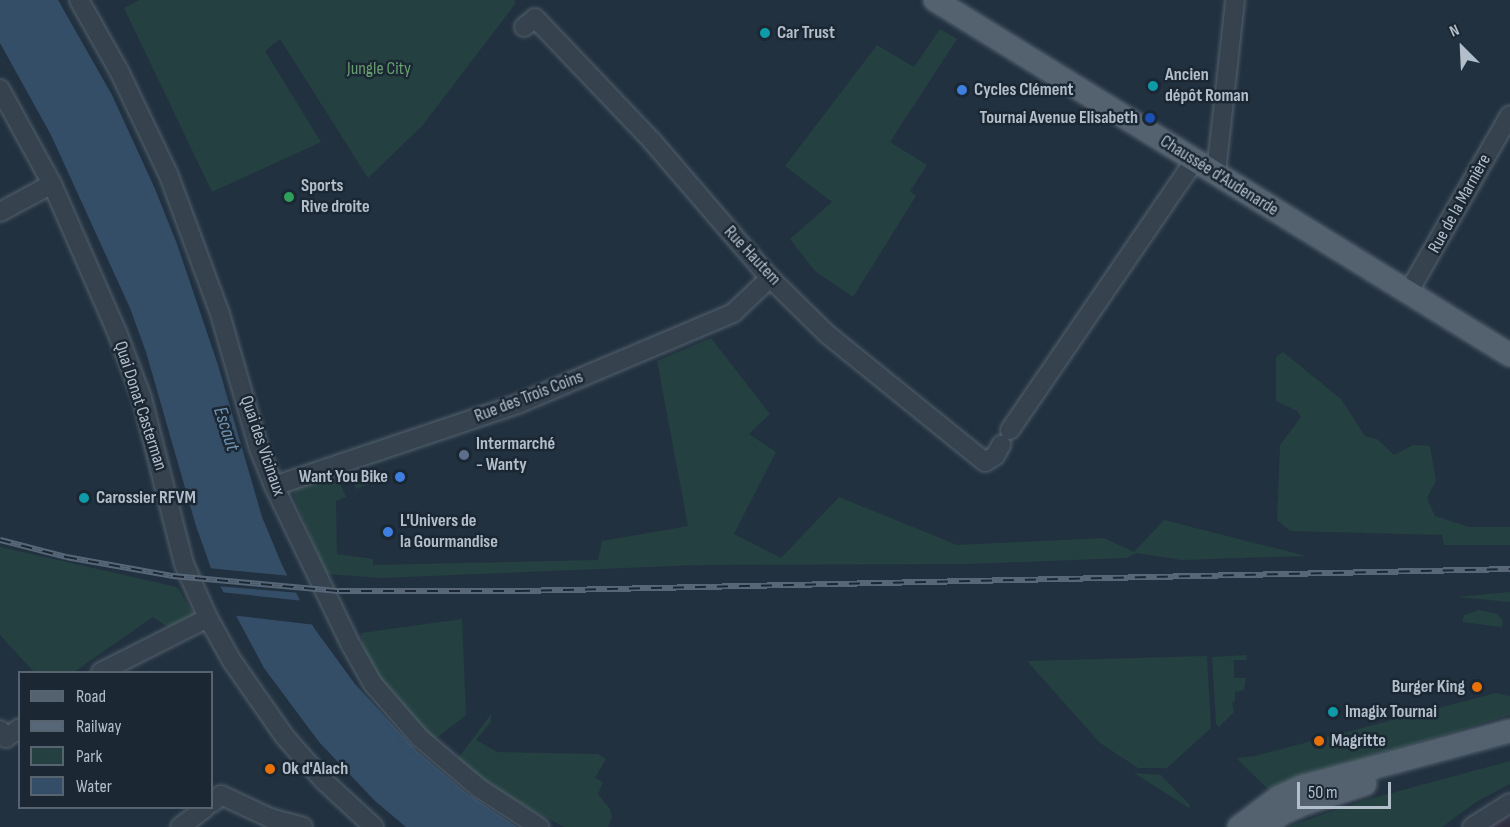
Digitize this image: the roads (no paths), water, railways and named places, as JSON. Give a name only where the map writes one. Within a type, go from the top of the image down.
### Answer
[{"type":"main road","name":"Chaussée d'Audenarde","points":[[935,0],[1408,293],[1508,352]]},
{"type":"main road","points":[[1239,827],[1279,797],[1301,787],[1510,731]]},
{"type":"main road","points":[[1266,827],[1281,814],[1342,790],[1510,745]]},
{"type":"street","name":"Quai des Vicinaux","points":[[79,0],[119,71],[169,177],[220,314],[258,446],[274,486],[351,645],[386,700],[420,738],[457,771],[538,827]]},
{"type":"street","points":[[1216,173],[1235,0]]},
{"type":"street","name":"Rue Hautem","points":[[524,27],[536,18],[652,141],[770,278],[827,334],[985,462],[995,456],[1194,161]]},
{"type":"street","name":"Quai Donat Casterman","points":[[0,88],[52,184],[117,332],[142,398],[184,564],[208,618],[249,687],[285,737],[324,781],[374,827]]},
{"type":"street","name":"Rue de la Marnière","points":[[1408,293],[1510,114]]},
{"type":"street","points":[[0,212],[52,184]]},
{"type":"street","name":"Rue des Trois Coins","points":[[274,486],[518,404],[733,313],[770,278]]},
{"type":"street","points":[[103,671],[208,618]]},
{"type":"street","points":[[0,730],[6,738],[18,729]]},
{"type":"street","points":[[213,801],[221,795],[270,818],[303,827]]},
{"type":"street","points":[[1472,827],[1510,803]]},
{"type":"street","points":[[180,827],[202,809]]},
{"type":"water","name":"Escaut","points":[[0,0],[58,0],[112,95],[155,189],[177,244],[218,365],[262,517],[282,565],[314,628],[355,684],[416,750],[468,794],[517,827],[406,827],[375,801],[319,742],[264,668],[212,571],[196,526],[146,352],[130,308],[51,135],[0,43]]},
{"type":"railway","points":[[0,540],[66,557],[173,576],[339,591],[519,591],[1510,569]]},
{"type":"place","name":"Car Trust","points":[[765,33]]},
{"type":"place","name":"Ancien dépôt Roman","points":[[1153,86]]},
{"type":"place","name":"Cycles Clément","points":[[962,90]]},
{"type":"place","name":"Tournai Avenue Elisabeth","points":[[1150,118]]},
{"type":"place","name":"Sports Rive droite","points":[[289,197]]},
{"type":"place","name":"Intermarché - Wanty","points":[[464,455]]},
{"type":"place","name":"Want You Bike","points":[[400,477]]},
{"type":"place","name":"Carossier RFVM","points":[[84,498]]},
{"type":"place","name":"L'Univers de la Gourmandise","points":[[388,532]]},
{"type":"place","name":"Burger King","points":[[1477,687]]},
{"type":"place","name":"Imagix Tournai","points":[[1333,712]]},
{"type":"place","name":"Magritte","points":[[1319,741]]},
{"type":"place","name":"Ok d'Alach","points":[[270,769]]},
{"type":"park label","name":"Jungle City","points":[[379,69]]}]
